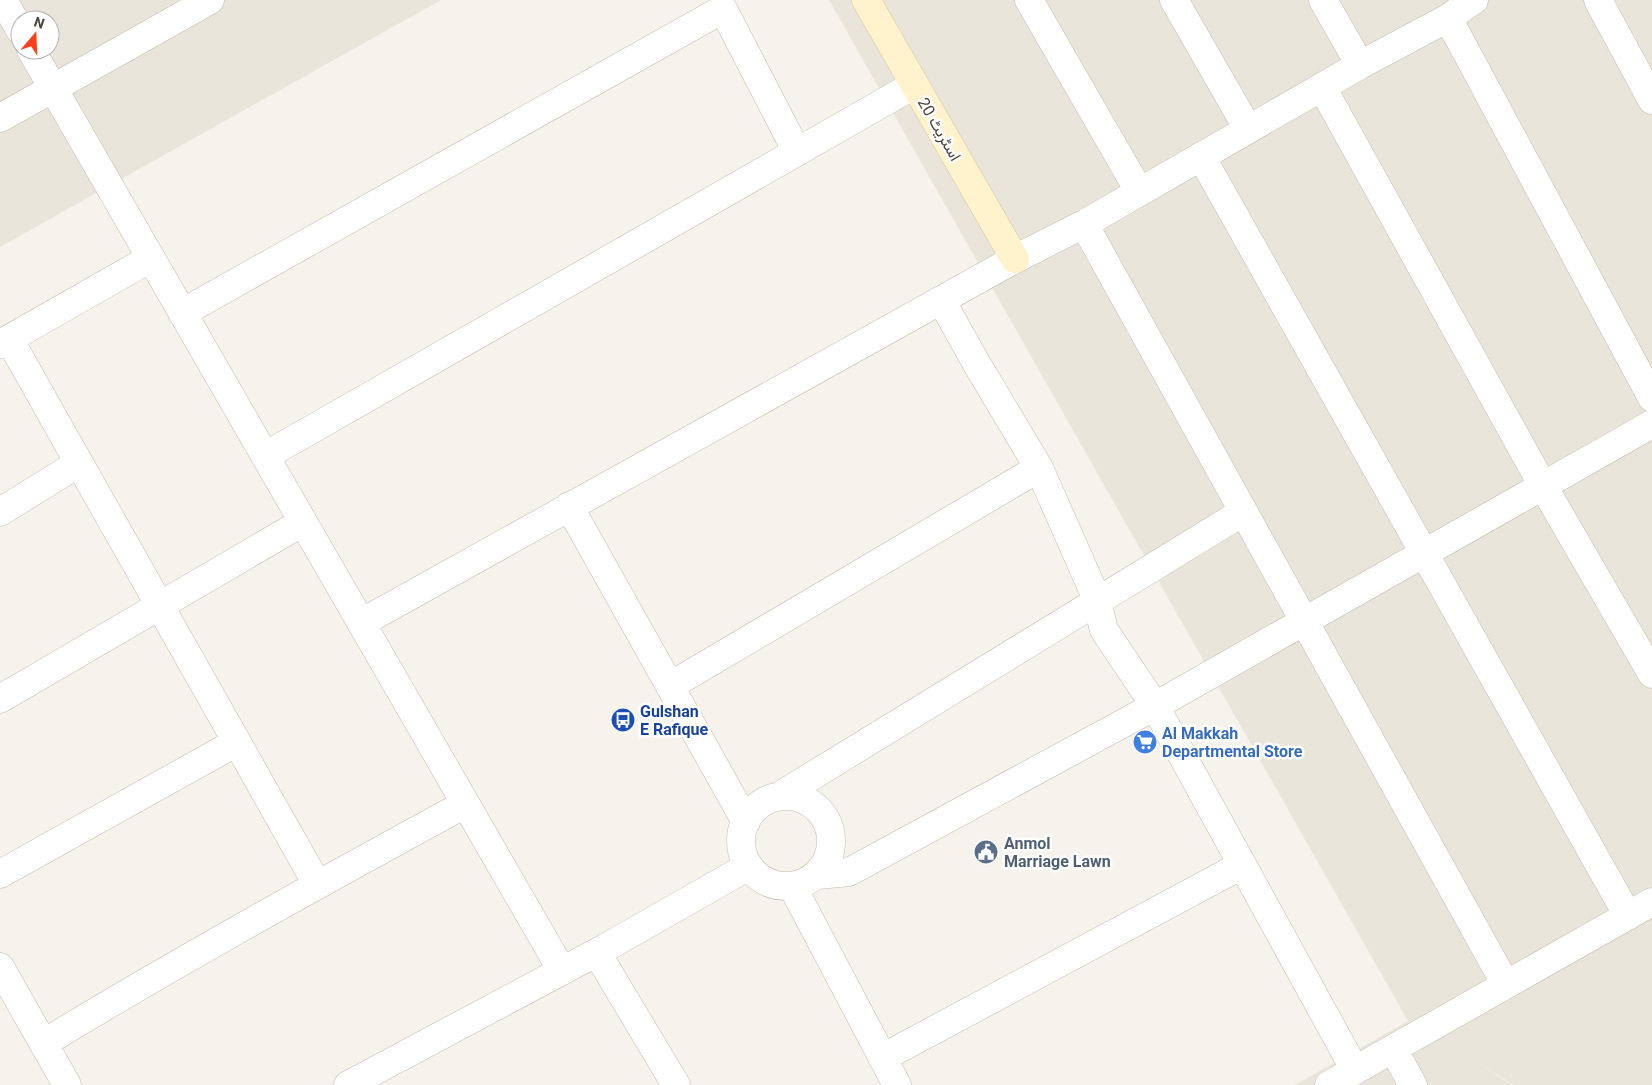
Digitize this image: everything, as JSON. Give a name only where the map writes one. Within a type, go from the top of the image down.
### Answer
[{"type":"street","points":[[3,0],[10,12]]},
{"type":"street","name":"اسٹریٹ 20","points":[[866,0],[1015,259]]},
{"type":"street","points":[[1029,0],[1139,191]]},
{"type":"street","points":[[1174,0],[1248,129]]},
{"type":"street","points":[[1323,0],[1360,65]]},
{"type":"street","points":[[361,623],[1015,259],[1084,224],[1360,65],[1448,18],[1474,0]]},
{"type":"street","points":[[1598,0],[1652,100]]},
{"type":"street","points":[[0,118],[198,3]]},
{"type":"street","points":[[182,313],[724,9],[797,152]]},
{"type":"street","points":[[1448,18],[1652,398]]},
{"type":"street","points":[[37,60],[562,971]]},
{"type":"street","points":[[265,456],[914,85]]},
{"type":"street","points":[[1322,87],[1543,486],[1652,674]]},
{"type":"street","points":[[1201,156],[1628,916]]},
{"type":"street","points":[[1084,224],[1506,986]]},
{"type":"street","points":[[151,258],[5,342],[79,463],[317,884]]},
{"type":"street","points":[[941,300],[1039,468],[1097,602],[1104,630],[1155,706],[1355,1070]]},
{"type":"street","points":[[1243,512],[781,795],[755,807],[741,832],[744,860],[764,881],[792,886],[818,874],[849,872],[1155,706],[1652,424]]},
{"type":"street","points":[[0,512],[79,463]]},
{"type":"street","points":[[670,686],[1039,468]]},
{"type":"street","points":[[569,506],[746,822]]},
{"type":"street","points":[[0,699],[303,522]]},
{"type":"street","points":[[0,874],[237,742]]},
{"type":"street","points":[[781,795],[809,801],[828,821],[832,850],[818,874]]},
{"type":"street","points":[[44,1043],[317,884],[465,804]]},
{"type":"street","points":[[882,1058],[1242,865]]},
{"type":"street","points":[[348,1085],[597,953],[750,866]]},
{"type":"street","points":[[792,886],[897,1085]]},
{"type":"street","points":[[1329,1085],[1652,902]]},
{"type":"street","points":[[597,953],[676,1085]]},
{"type":"street","points":[[0,967],[67,1085]]},
{"type":"street","points":[[1393,1049],[1413,1085]]},
{"type":"shaded area","points":[[0,0],[441,0],[0,247]]},
{"type":"shaded area","points":[[829,0],[1652,0],[1652,1085],[1514,1085],[1476,1062],[1512,1085],[1295,1085],[1408,1021]]},
{"type":"place","name":"Gulshan E Rafique","points":[[623,720]]},
{"type":"place","name":"Al Makkah Departmental Store","points":[[1145,742]]},
{"type":"place","name":"Anmol Marriage Lawn","points":[[986,852]]}]
